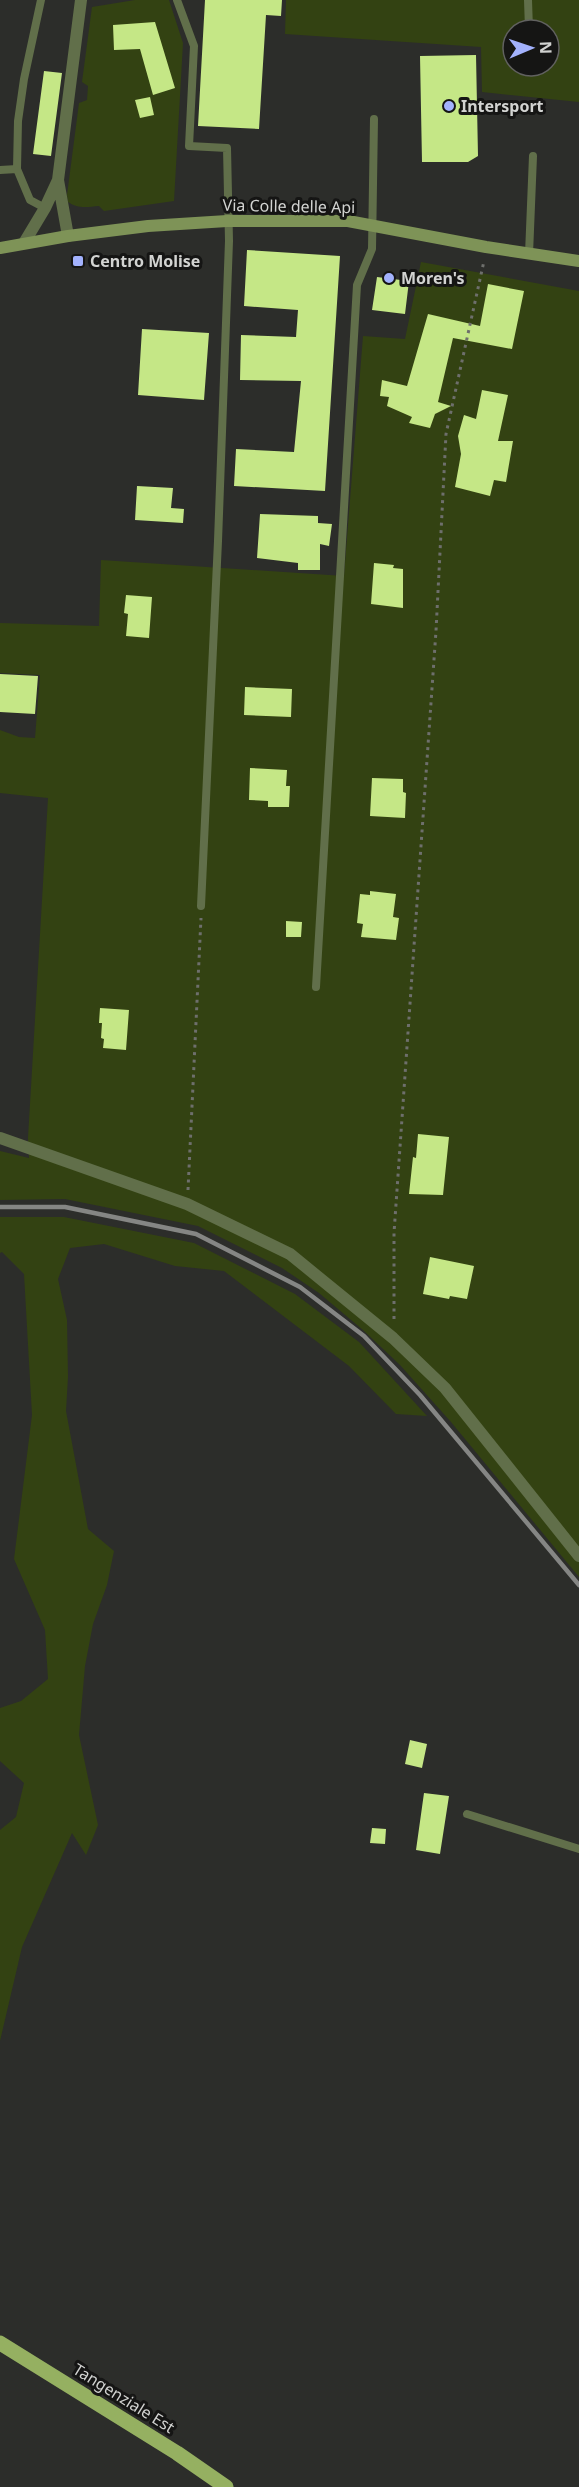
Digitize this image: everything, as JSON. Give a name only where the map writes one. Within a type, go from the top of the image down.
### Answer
[{"type":"main road","name":"Via Colle delle Api","points":[[0,248],[148,226],[227,221],[348,220],[486,247],[579,261]]},
{"type":"main road","name":"Tangenziale Est","points":[[0,2343],[177,2453],[226,2487]]},
{"type":"street","points":[[24,243],[45,208],[58,180],[81,0]]},
{"type":"street","points":[[58,180],[69,236]]},
{"type":"street","points":[[0,1138],[187,1204],[229,1222],[290,1254],[393,1338],[445,1388],[579,1556]]},
{"type":"lane","points":[[41,0],[24,79],[18,121],[17,169],[30,200],[45,208]]},
{"type":"lane","points":[[177,0],[194,46],[189,146],[227,148],[229,241],[201,906]]},
{"type":"lane","points":[[528,0],[529,18]]},
{"type":"lane","points":[[316,987],[357,285],[372,249],[374,119]]},
{"type":"lane","points":[[529,254],[533,156]]},
{"type":"lane","points":[[0,170],[17,169]]},
{"type":"lane","points":[[467,1814],[579,1849]]},
{"type":"path","points":[[393,1338],[394,1233],[436,631],[446,434],[486,247]]},
{"type":"path","points":[[187,1204],[201,906]]},
{"type":"green space","points":[[135,0],[169,0],[183,43],[174,201],[104,211],[99,206],[75,206],[68,202],[67,195],[79,103],[87,100],[88,86],[82,82],[92,7]]},
{"type":"green space","points":[[286,0],[579,0],[579,102],[482,92],[481,47],[285,34]]},
{"type":"green space","points":[[421,262],[579,291],[579,1577],[451,1422],[400,1365],[319,1293],[282,1268],[198,1226],[65,1199],[0,1200],[0,1151],[29,1158],[28,1138],[48,798],[0,793],[0,730],[19,737],[35,738],[40,675],[0,673],[0,623],[99,626],[101,560],[344,576],[363,336],[405,339]]},
{"type":"green space","points":[[0,1217],[64,1217],[194,1243],[295,1294],[359,1342],[427,1416],[396,1414],[349,1366],[224,1271],[175,1266],[104,1244],[70,1248],[58,1279],[67,1320],[66,1411],[88,1529],[114,1551],[107,1585],[93,1624],[85,1666],[79,1735],[98,1825],[86,1855],[72,1833],[22,1947],[0,2041],[0,1830],[16,1817],[24,1783],[0,1761],[0,1708],[21,1701],[48,1679],[45,1630],[14,1559],[32,1415],[24,1274],[2,1252],[0,1253]]},
{"type":"building","points":[[205,0],[282,0],[281,16],[266,15],[259,129],[198,126]]},
{"type":"building","points":[[155,22],[175,88],[153,95],[140,49],[114,50],[113,25]]},
{"type":"building","name":"Intersport","points":[[476,55],[478,156],[468,162],[422,162],[420,56]]},
{"type":"building","points":[[44,71],[62,73],[51,156],[33,154]]},
{"type":"building","points":[[150,97],[154,115],[140,118],[135,100]]},
{"type":"building","points":[[247,250],[340,256],[325,491],[234,486],[236,449],[294,452],[301,381],[240,380],[241,335],[296,337],[298,310],[244,306]]},
{"type":"building","points":[[377,277],[409,281],[405,314],[372,310]]},
{"type":"building","points":[[488,284],[524,291],[512,349],[453,338],[438,402],[451,406],[435,414],[430,428],[409,423],[412,417],[387,406],[389,397],[380,396],[382,380],[407,386],[428,314],[480,326]]},
{"type":"building","points":[[142,329],[209,333],[204,400],[138,395]]},
{"type":"building","points":[[482,390],[508,395],[498,441],[513,441],[506,482],[494,480],[490,496],[455,487],[461,454],[458,436],[464,415],[476,419]]},
{"type":"building","points":[[137,486],[173,488],[171,508],[184,509],[183,523],[135,520]]},
{"type":"building","points":[[260,514],[318,516],[318,523],[332,524],[329,546],[320,544],[320,570],[298,570],[298,563],[257,558]]},
{"type":"building","points":[[374,563],[394,565],[393,568],[403,569],[403,608],[371,604]]},
{"type":"building","points":[[126,595],[152,597],[149,638],[126,636],[128,614],[124,613]]},
{"type":"building","points":[[0,674],[38,676],[35,714],[0,712]]},
{"type":"building","points":[[245,687],[292,689],[291,717],[244,715]]},
{"type":"building","points":[[250,768],[287,770],[286,786],[290,786],[289,807],[268,807],[268,801],[249,800]]},
{"type":"building","points":[[372,778],[403,779],[403,792],[406,793],[405,818],[370,816]]},
{"type":"building","points":[[370,891],[396,894],[393,917],[399,918],[396,940],[361,937],[363,924],[357,923],[360,894],[370,895]]},
{"type":"building","points":[[286,921],[302,922],[301,937],[286,937]]},
{"type":"building","points":[[100,1008],[129,1010],[126,1050],[103,1048],[102,1023],[99,1023]]},
{"type":"building","points":[[418,1134],[449,1137],[443,1195],[409,1194]]},
{"type":"building","points":[[430,1257],[474,1266],[467,1299],[450,1296],[449,1299],[423,1294]]},
{"type":"building","points":[[410,1740],[427,1744],[422,1768],[405,1764]]},
{"type":"building","points":[[424,1793],[449,1796],[440,1854],[416,1850]]},
{"type":"building","points":[[372,1828],[386,1829],[385,1844],[370,1843]]},
{"type":"railway","points":[[0,1207],[65,1207],[196,1234],[300,1287],[364,1336],[420,1395],[579,1585]]},
{"type":"place","name":"Intersport","points":[[449,106]]},
{"type":"place","name":"Centro Molise","points":[[78,261]]},
{"type":"place","name":"Moren's","points":[[389,278]]}]
